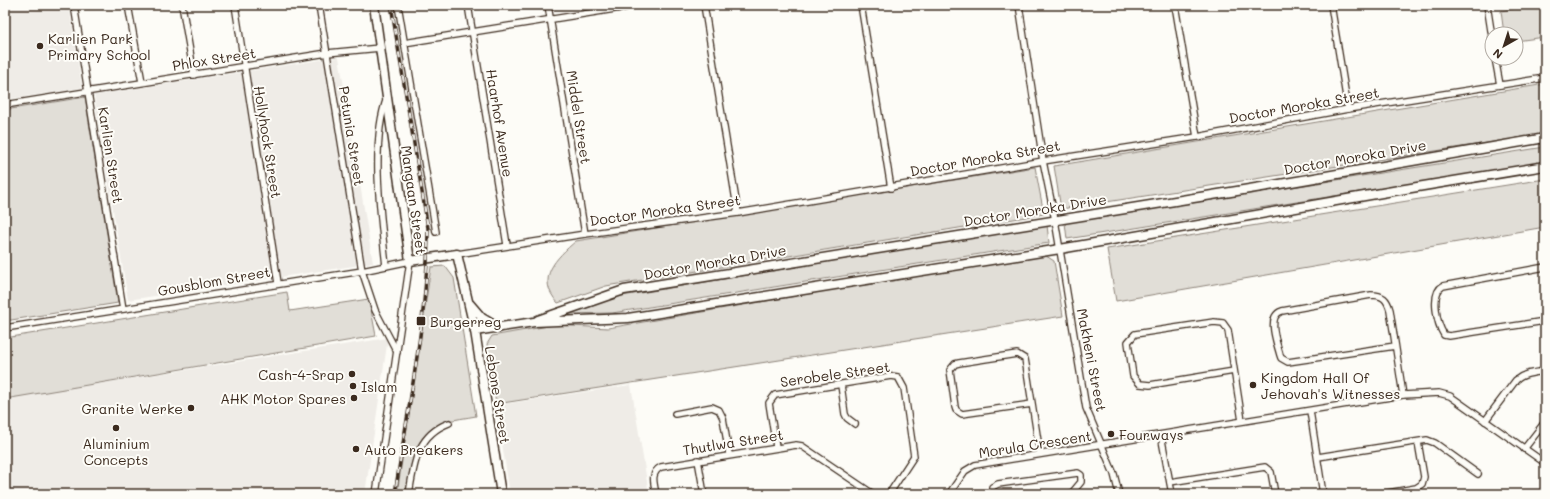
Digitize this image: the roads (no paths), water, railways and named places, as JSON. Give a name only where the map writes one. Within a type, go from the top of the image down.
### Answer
[{"type":"street","name":"Karlien Street","points":[[74,5],[123,309]]},
{"type":"street","points":[[128,5],[142,82]]},
{"type":"street","points":[[182,5],[194,75]]},
{"type":"street","name":"Hollyhock Street","points":[[235,5],[278,283]]},
{"type":"street","name":"Petunia Street","points":[[319,5],[362,271],[375,310],[397,352]]},
{"type":"street","name":"Mangaan Street","points":[[374,5],[410,261],[376,494]]},
{"type":"street","points":[[398,5],[436,232]]},
{"type":"street","name":"Haarhof Avenue","points":[[468,5],[507,245]]},
{"type":"street","name":"Middel Street","points":[[548,5],[585,234]]},
{"type":"street","points":[[404,43],[640,5]]},
{"type":"street","points":[[704,5],[738,213]]},
{"type":"street","points":[[861,5],[891,188]]},
{"type":"street","name":"Makheni Street","points":[[1020,5],[1043,161],[1055,220],[1086,408],[1114,474],[1119,494]]},
{"type":"street","points":[[1176,5],[1197,137]]},
{"type":"street","points":[[1331,5],[1348,109]]},
{"type":"street","points":[[1487,5],[1490,26]]},
{"type":"street","name":"Phlox Street","points":[[5,105],[327,53],[380,48]]},
{"type":"street","points":[[1496,66],[1500,85]]},
{"type":"street","name":"Doctor Moroka Street","points":[[428,259],[507,245],[738,213],[1043,161],[1197,137],[1348,109],[1545,78]]},
{"type":"street","points":[[386,266],[379,174],[379,123],[387,97]]},
{"type":"street","name":"Doctor Moroka Drive","points":[[534,322],[550,314],[624,290],[1545,138]]},
{"type":"street","name":"Doctor Moroka Drive","points":[[475,331],[534,322],[628,318],[1060,249],[1545,166]]},
{"type":"street","name":"Lebone Street","points":[[457,254],[475,331],[502,494]]},
{"type":"street","name":"Gousblom Street","points":[[5,328],[278,283],[362,271],[410,261],[428,259]]},
{"type":"street","points":[[1545,267],[1443,286],[1438,290],[1435,298],[1440,328],[1444,335],[1449,336],[1545,321]]},
{"type":"street","points":[[1395,346],[1288,362],[1281,358],[1273,320],[1276,314],[1282,311],[1372,295],[1382,296],[1386,300],[1390,310],[1403,395]]},
{"type":"street","points":[[469,303],[482,318],[500,328]]},
{"type":"street","points":[[1234,371],[1150,385],[1140,384],[1134,380],[1133,376],[1128,342],[1129,338],[1135,334],[1219,322],[1223,323],[1228,330],[1242,421]]},
{"type":"street","points":[[1032,404],[962,414],[956,410],[955,407],[950,370],[955,364],[959,363],[1017,354],[1025,359],[1040,454]]},
{"type":"street","points":[[1485,421],[1516,380],[1521,376],[1530,373],[1545,371]]},
{"type":"street","name":"Serobele Street","points":[[776,447],[770,403],[772,397],[779,394],[894,376],[901,380],[904,388],[914,456],[889,494]]},
{"type":"street","points":[[841,385],[845,414],[847,418],[855,424]]},
{"type":"street","name":"Morula Crescent","points":[[949,494],[970,467],[1040,454],[1403,395],[1444,394],[1450,396],[1545,463]]},
{"type":"street","points":[[675,414],[712,407],[719,410],[723,418],[729,454]]},
{"type":"street","points":[[1310,410],[1323,494]]},
{"type":"street","points":[[1524,449],[1545,422]]},
{"type":"street","points":[[409,494],[415,463],[425,439],[432,432],[449,423]]},
{"type":"street","points":[[1161,435],[1172,494]]},
{"type":"street","points":[[1318,457],[1431,441],[1478,474]]},
{"type":"street","points":[[1382,494],[1416,488],[1422,484],[1424,477],[1418,442]]},
{"type":"street","name":"Thutlwa Street","points":[[656,494],[653,476],[657,469],[668,465],[729,454],[796,445],[802,446],[873,494]]},
{"type":"street","points":[[698,460],[704,494]]},
{"type":"street","points":[[1170,482],[1265,467],[1271,472],[1275,494]]},
{"type":"street","points":[[992,494],[992,487],[998,484],[1078,473],[1081,475],[1081,482],[1071,494]]},
{"type":"railway","points":[[391,5],[428,228],[425,295],[421,328],[395,494]]},
{"type":"place","name":"Karlien Park Primary School","points":[[40,46]]},
{"type":"place","name":"Burgerreg","points":[[421,321]]},
{"type":"place","name":"Cash-4-Srap","points":[[352,374]]},
{"type":"place","name":"Kingdom Hall Of Jehovah's Witnesses","points":[[1253,385]]},
{"type":"place","name":"Islam","points":[[353,386]]},
{"type":"place","name":"AHK Motor Spares","points":[[354,398]]},
{"type":"place","name":"Granite Werke","points":[[191,408]]},
{"type":"place","name":"Aluminium Concepts","points":[[116,428]]},
{"type":"place","name":"Fourways","points":[[1111,434]]},
{"type":"place","name":"Auto Breakers","points":[[356,449]]}]
